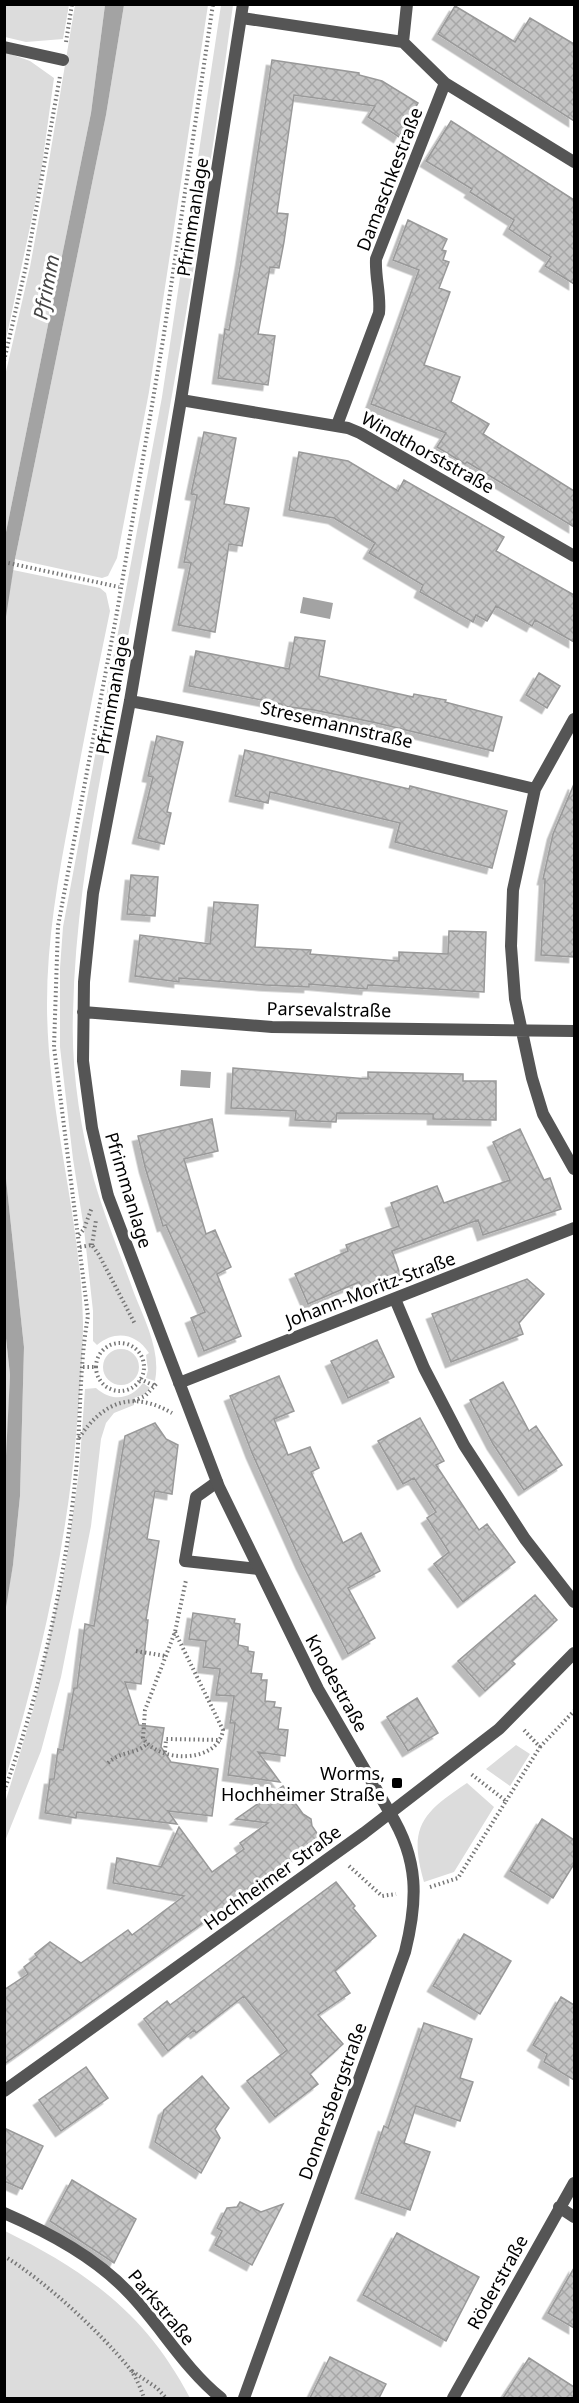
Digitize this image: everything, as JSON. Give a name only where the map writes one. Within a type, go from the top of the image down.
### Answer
[{"type":"street","name":"Pfrimmanlage","points":[[179,1383],[120,1231],[99,1162],[86,1090],[84,982],[93,893],[130,701],[181,400],[243,4]]},
{"type":"street","points":[[403,42],[406,4]]},
{"type":"street","points":[[242,18],[403,42],[445,83],[574,162]]},
{"type":"street","points":[[4,47],[63,60]]},
{"type":"street","name":"Damaschkestraße","points":[[337,425],[379,313],[381,300],[375,273],[376,259],[445,83]]},
{"type":"street","name":"Windthorststraße","points":[[181,400],[337,425],[360,433],[574,556]]},
{"type":"street","name":"Stresemannstraße","points":[[130,701],[239,721],[535,789]]},
{"type":"street","points":[[574,719],[535,789],[513,890],[511,946],[515,999],[543,1114],[574,1169]]},
{"type":"street","name":"Parsevalstraße","points":[[83,1012],[272,1028],[574,1031]]},
{"type":"street","name":"Johann-Moritz-Straße","points":[[179,1383],[574,1228]]},
{"type":"street","points":[[395,1299],[424,1368],[464,1445],[525,1539],[574,1602]]},
{"type":"street","name":"Knodestraße","points":[[179,1383],[217,1482],[258,1569],[318,1689],[390,1813]]},
{"type":"street","points":[[217,1482],[195,1497],[184,1561],[258,1569]]},
{"type":"street","name":"Hochheimer Straße","points":[[4,2091],[331,1856],[457,1762],[512,1717],[574,1653]]},
{"type":"street","name":"Donnersbergstraße","points":[[244,2398],[405,1952],[413,1920],[414,1892],[406,1844],[390,1813]]},
{"type":"street","name":"Röderstraße","points":[[453,2398],[574,2183]]},
{"type":"street","points":[[559,2207],[574,2217]]},
{"type":"street","name":"Parkstraße","points":[[4,2213],[64,2243],[107,2271],[131,2295],[183,2360],[221,2398]]},
{"type":"path","points":[[4,361],[30,245],[72,4]]},
{"type":"path","points":[[4,562],[119,587]]},
{"type":"path","points":[[80,1247],[92,1245],[108,1270],[131,1318],[153,1343],[166,1350],[155,1386],[145,1396],[134,1401]]},
{"type":"path","points":[[121,1342],[128,1343],[139,1350],[143,1363],[140,1379],[128,1390],[114,1391],[102,1383],[95,1366],[100,1353],[108,1345],[121,1342]]},
{"type":"path","points":[[83,1367],[95,1366]]},
{"type":"path","points":[[140,1379],[155,1386]]},
{"type":"path","points":[[4,1791],[30,1709],[55,1606],[70,1516],[79,1439],[92,1420],[101,1412],[123,1402],[134,1401],[158,1406],[196,1427]]},
{"type":"path","points":[[175,1632],[223,1730],[221,1740],[209,1751],[196,1754],[165,1752],[147,1744],[143,1738],[145,1710],[175,1632],[190,1562]]},
{"type":"path","points":[[136,1651],[166,1656]]},
{"type":"path","points":[[331,1856],[352,1868],[382,1896],[414,1892],[458,1878],[540,1747],[574,1711]]},
{"type":"path","points":[[512,1717],[540,1747]]},
{"type":"path","points":[[165,1752],[166,1739],[221,1740]]},
{"type":"path","points":[[108,1763],[122,1753],[138,1750],[147,1744]]},
{"type":"path","points":[[457,1762],[506,1801]]},
{"type":"path","points":[[4,2256],[74,2312],[131,2370],[157,2388],[166,2398]]},
{"type":"path","points":[[131,2370],[144,2398]]},
{"type":"shaded area","points":[[5,4],[69,5],[63,39],[26,42],[5,37]]},
{"type":"shaded area","points":[[75,5],[105,5],[91,113],[5,537],[5,376],[30,267]]},
{"type":"shaded area","points":[[105,5],[124,5],[106,115],[15,559],[5,623],[5,537],[91,113]]},
{"type":"shaded area","points":[[124,5],[208,5],[149,392],[117,558],[108,576],[102,578],[15,559],[106,115]]},
{"type":"shaded area","points":[[221,5],[233,5],[212,151],[164,443],[96,800],[81,906],[73,1013],[73,1055],[78,1097],[94,1180],[151,1336],[156,1359],[155,1381],[146,1378],[148,1370],[146,1355],[149,1353],[138,1341],[118,1336],[104,1340],[97,1345],[93,1341],[93,1311],[84,1229],[60,1047],[60,968],[63,927],[162,397]]},
{"type":"shaded area","points":[[5,52],[30,61],[54,78],[40,180],[5,344]]},
{"type":"shaded area","points":[[13,570],[100,588],[106,593],[110,611],[61,862],[47,980],[48,1044],[52,1084],[81,1284],[83,1336],[77,1425],[59,1560],[41,1648],[5,1780],[4,1613],[13,1565],[20,1496],[24,1347],[4,1160],[4,623]]},
{"type":"shaded area","points":[[303,597],[333,603],[330,619],[300,613]]},
{"type":"shaded area","points":[[181,1070],[211,1072],[210,1088],[180,1086]]},
{"type":"shaded area","points":[[4,1160],[24,1347],[20,1496],[13,1565],[5,1613],[4,1496],[10,1375],[4,1320]]},
{"type":"shaded area","points":[[4,1320],[10,1375],[5,1496],[4,1496]]},
{"type":"shaded area","points":[[121,1349],[134,1354],[139,1367],[134,1380],[121,1385],[108,1380],[103,1367],[108,1354]]},
{"type":"shaded area","points":[[143,1383],[150,1388],[145,1394],[134,1398],[134,1405],[114,1413],[106,1423],[101,1439],[91,1526],[61,1677],[41,1751],[5,1841],[5,1803],[33,1710],[66,1563],[79,1472],[85,1389],[96,1388],[108,1396],[121,1397],[132,1393]]},
{"type":"shaded area","points":[[516,1745],[530,1754],[510,1786],[486,1769]]},
{"type":"shaded area","points":[[467,1783],[494,1807],[454,1872],[424,1882],[418,1848],[423,1823],[439,1803]]},
{"type":"shaded area","points":[[5,2231],[63,2263],[112,2298],[154,2342],[173,2368],[190,2398],[5,2398]]},
{"type":"building","points":[[455,6],[515,42],[530,18],[574,44],[574,121],[438,34]]},
{"type":"building","points":[[272,60],[359,73],[359,75],[382,81],[418,103],[399,137],[368,117],[375,106],[294,95],[277,213],[288,214],[284,242],[279,268],[270,267],[258,334],[275,336],[268,385],[218,378],[225,329],[229,330],[241,262]]},
{"type":"building","points":[[451,121],[574,200],[574,284],[545,266],[551,257],[509,229],[514,220],[470,192],[472,189],[426,161]]},
{"type":"building","points":[[408,220],[447,239],[442,250],[446,251],[443,260],[449,262],[439,288],[450,292],[424,365],[460,377],[451,402],[489,424],[483,434],[574,491],[574,527],[467,462],[465,464],[437,447],[446,433],[371,404],[419,270],[393,260]]},
{"type":"building","points":[[204,432],[236,438],[224,504],[249,508],[242,546],[229,544],[215,632],[178,625],[191,563],[184,562],[197,495],[191,494]]},
{"type":"building","points":[[299,452],[348,461],[398,491],[404,480],[504,537],[496,551],[574,595],[574,642],[535,620],[532,626],[496,606],[487,621],[476,615],[473,622],[420,592],[423,585],[369,553],[375,543],[334,518],[289,510]]},
{"type":"building","points":[[295,637],[325,641],[319,676],[413,697],[414,694],[446,700],[445,702],[502,717],[493,751],[377,723],[189,686],[196,651],[289,669]]},
{"type":"building","points":[[539,673],[560,686],[547,708],[526,695]]},
{"type":"building","points":[[157,736],[183,742],[167,812],[171,813],[164,844],[138,838],[153,777],[148,776]]},
{"type":"building","points":[[245,750],[409,789],[410,786],[507,811],[492,868],[395,842],[400,823],[270,792],[268,803],[235,796]]},
{"type":"building","points":[[574,784],[574,957],[541,955],[545,879],[543,879],[553,834]]},
{"type":"building","points":[[131,875],[158,877],[155,916],[127,914]]},
{"type":"building","points":[[214,902],[258,905],[255,947],[311,950],[310,954],[399,961],[399,952],[448,954],[449,931],[486,932],[484,992],[368,985],[367,989],[309,984],[309,987],[265,985],[179,978],[179,982],[135,976],[140,935],[210,944]]},
{"type":"building","points":[[233,1068],[368,1079],[368,1072],[463,1074],[463,1081],[496,1081],[496,1120],[433,1119],[433,1114],[337,1113],[336,1122],[295,1120],[296,1111],[231,1108]]},
{"type":"building","points":[[212,1119],[218,1151],[184,1159],[206,1234],[215,1230],[231,1267],[217,1274],[241,1336],[204,1351],[191,1318],[205,1312],[166,1225],[163,1226],[138,1136]]},
{"type":"building","points":[[520,1129],[544,1180],[550,1178],[561,1209],[483,1235],[478,1220],[392,1251],[401,1277],[363,1292],[359,1282],[308,1304],[295,1274],[348,1251],[346,1245],[399,1226],[391,1203],[437,1186],[444,1203],[510,1180],[493,1142]]},
{"type":"building","points":[[527,1279],[544,1294],[519,1323],[523,1334],[451,1362],[432,1314]]},
{"type":"building","points":[[377,1340],[394,1377],[348,1398],[331,1361]]},
{"type":"building","points":[[279,1376],[294,1411],[274,1419],[288,1455],[310,1447],[319,1468],[311,1472],[343,1543],[361,1533],[380,1571],[348,1588],[375,1638],[348,1654],[302,1564],[252,1453],[230,1396]]},
{"type":"building","points":[[503,1382],[529,1431],[536,1426],[562,1465],[524,1490],[493,1444],[470,1400]]},
{"type":"building","points":[[420,1418],[444,1461],[436,1465],[479,1530],[487,1524],[515,1562],[463,1602],[434,1564],[449,1552],[427,1518],[436,1512],[414,1478],[403,1484],[378,1441]]},
{"type":"building","points":[[155,1423],[166,1439],[178,1445],[172,1494],[155,1491],[147,1539],[159,1541],[146,1620],[148,1620],[141,1684],[125,1682],[139,1725],[164,1728],[161,1747],[171,1762],[218,1769],[212,1816],[168,1811],[177,1824],[77,1812],[76,1818],[45,1813],[50,1779],[54,1779],[58,1749],[63,1750],[74,1688],[77,1688],[85,1624],[94,1626],[125,1436]]},
{"type":"building","points":[[535,1595],[557,1620],[512,1661],[515,1664],[485,1691],[458,1661]]},
{"type":"building","points":[[193,1613],[235,1619],[234,1623],[240,1624],[238,1645],[248,1647],[248,1651],[254,1652],[251,1673],[262,1674],[261,1680],[267,1680],[265,1701],[275,1702],[274,1707],[281,1708],[278,1729],[288,1730],[285,1756],[258,1752],[280,1782],[228,1775],[235,1723],[230,1723],[234,1696],[216,1695],[220,1669],[203,1667],[206,1641],[189,1639]]},
{"type":"building","points":[[417,1698],[438,1733],[408,1751],[387,1717]]},
{"type":"building","points":[[283,1786],[303,1814],[311,1819],[312,1826],[321,1839],[4,2064],[4,1990],[28,1974],[24,1967],[37,1957],[35,1954],[50,1942],[81,1963],[128,1930],[132,1935],[184,1896],[113,1883],[117,1858],[161,1867],[179,1827],[212,1872],[244,1849],[240,1843],[268,1823],[236,1819]]},
{"type":"building","points":[[542,1819],[574,1840],[574,1864],[553,1898],[510,1871]]},
{"type":"building","points":[[336,1882],[355,1906],[353,1908],[376,1936],[335,1971],[350,1993],[318,2015],[343,2044],[310,2074],[318,2084],[275,2117],[247,2081],[287,2050],[244,1996],[196,2033],[194,2030],[168,2051],[144,2019],[167,2001],[170,2005]]},
{"type":"building","points":[[464,1934],[511,1961],[480,2014],[433,1986]]},
{"type":"building","points":[[561,1997],[574,2005],[574,2080],[544,2062],[547,2054],[533,2045]]},
{"type":"building","points":[[424,2023],[472,2039],[460,2078],[473,2082],[460,2121],[416,2106],[404,2143],[430,2152],[410,2210],[361,2193],[384,2126],[388,2128]]},
{"type":"building","points":[[86,2067],[108,2098],[61,2131],[39,2100]]},
{"type":"building","points":[[202,2076],[229,2108],[215,2129],[220,2138],[201,2173],[155,2142],[164,2110]]},
{"type":"building","points":[[4,2128],[43,2146],[22,2189],[4,2181]]},
{"type":"building","points":[[72,2180],[136,2219],[114,2263],[50,2221]]},
{"type":"building","points":[[240,2202],[261,2212],[283,2204],[252,2265],[215,2245],[222,2231],[217,2228],[227,2208],[237,2207]]},
{"type":"building","points":[[397,2233],[479,2277],[446,2341],[363,2295]]},
{"type":"building","points":[[574,2268],[574,2328],[548,2313]]},
{"type":"building","points":[[330,2357],[386,2384],[379,2398],[310,2398]]},
{"type":"building","points":[[529,2358],[574,2387],[574,2398],[503,2398]]},
{"type":"place","name":"Worms, Hochheimer Straße","points":[[397,1783]]},
{"type":"water label","name":"Pfrimm","points":[[46,287]]}]
